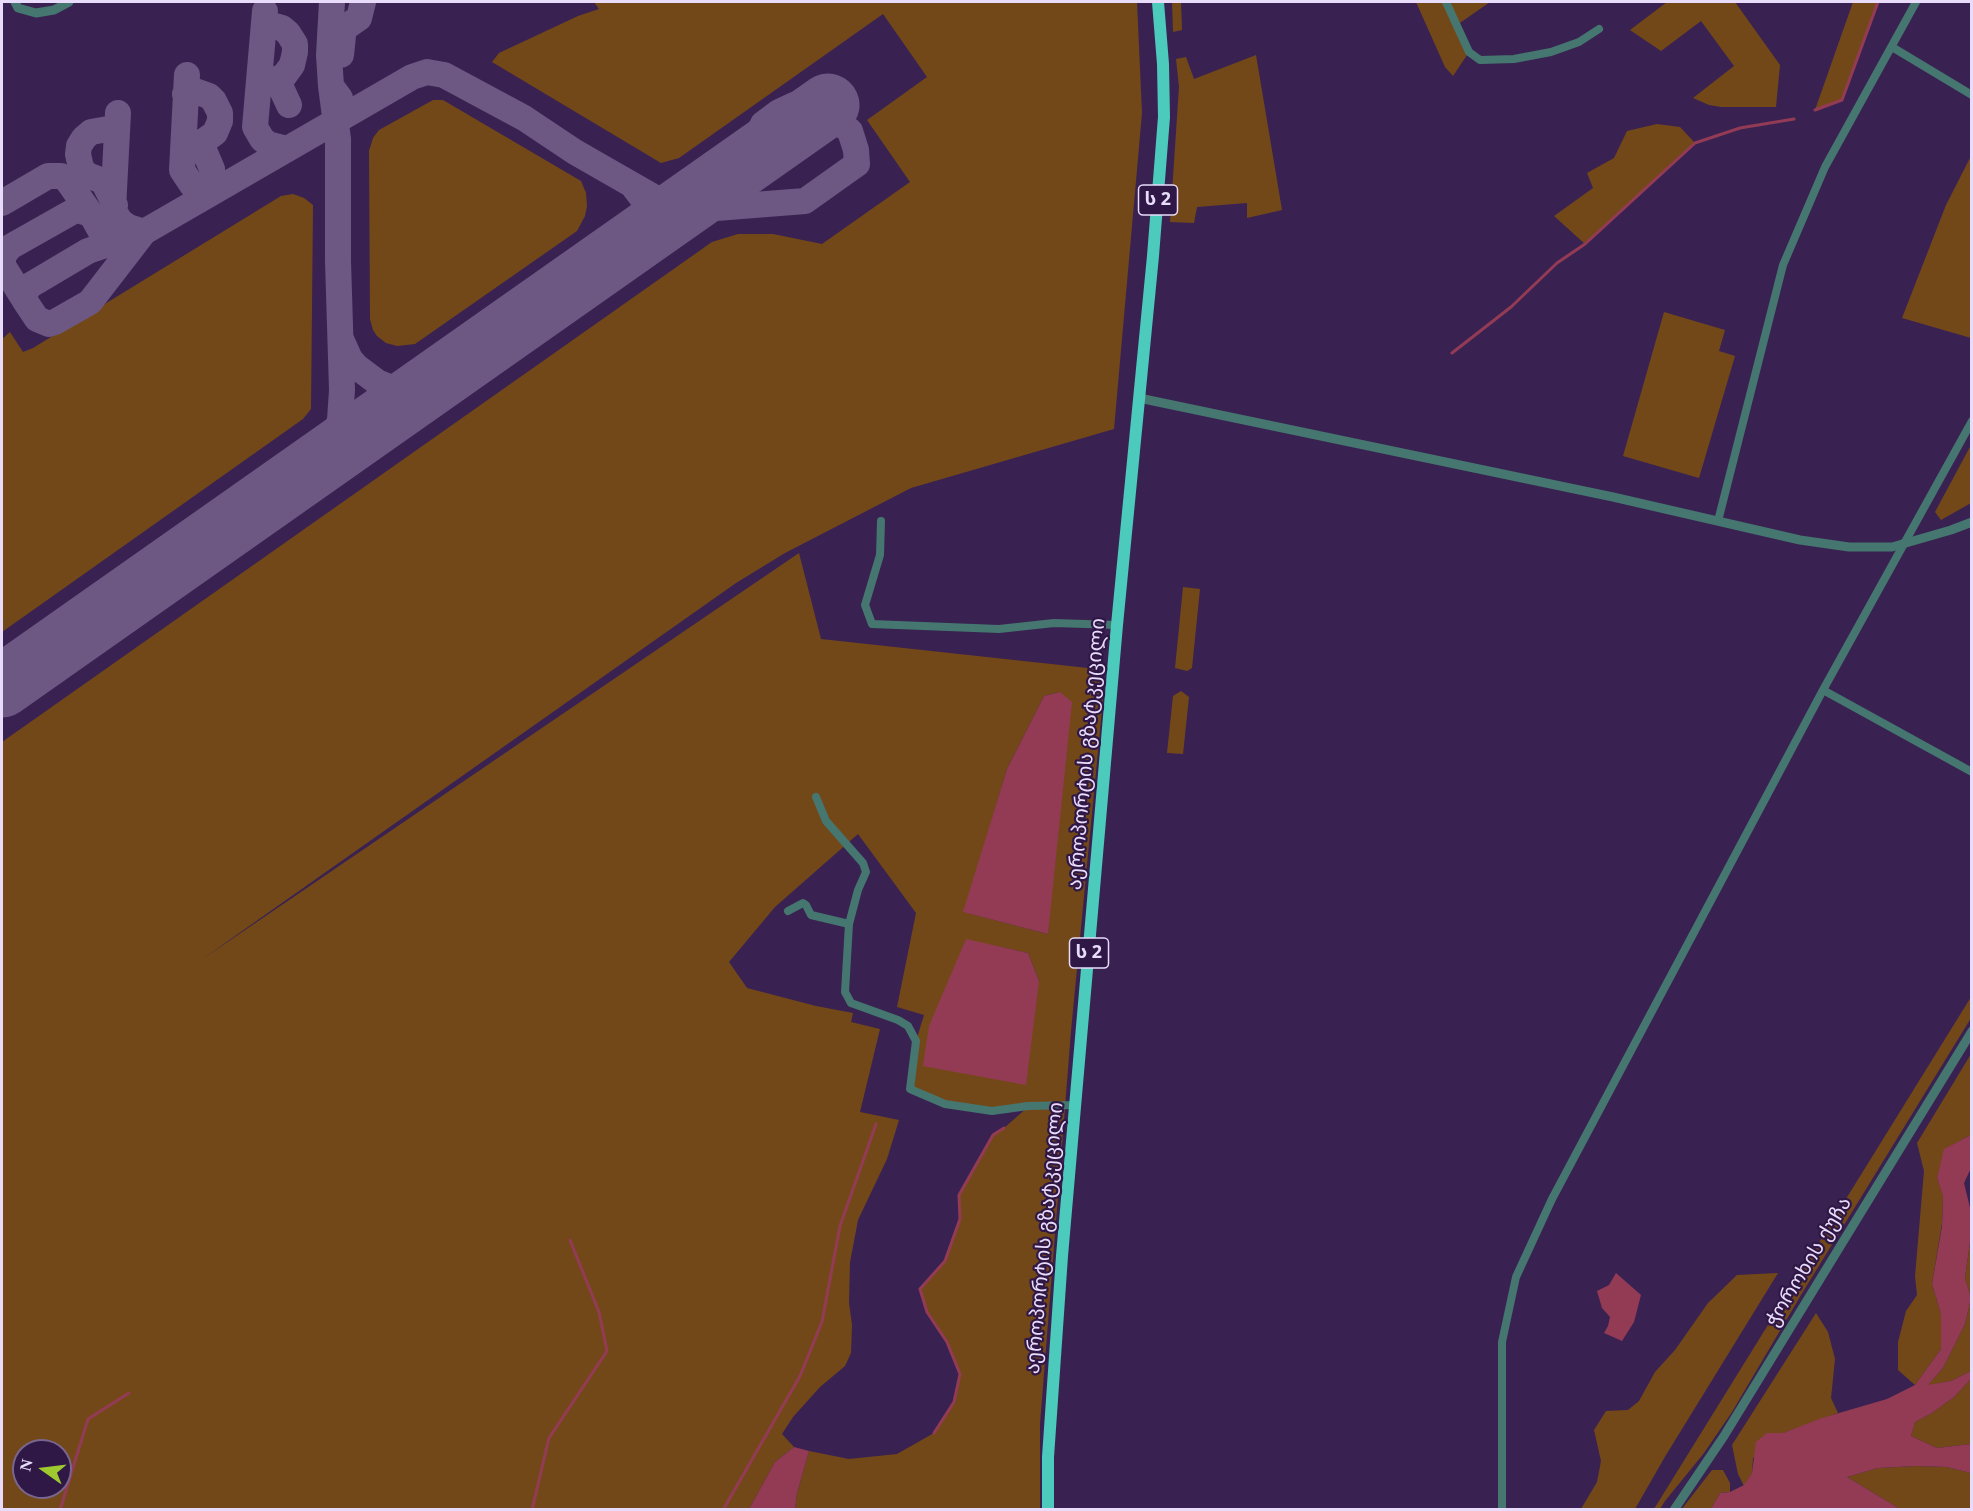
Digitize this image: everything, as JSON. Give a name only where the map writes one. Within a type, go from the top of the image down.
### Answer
[{"type":"highway","name":"აეროპორტის გზატკეცილი","points":[[1048,1509],[1048,1456],[1062,1256],[1164,117],[1158,2]]},
{"type":"street","points":[[15,2],[18,8],[36,13],[54,10],[69,2]]},
{"type":"street","points":[[1446,2],[1469,52],[1480,60],[1514,59],[1551,52],[1579,42],[1599,29]]},
{"type":"street","points":[[1718,521],[1783,265],[1825,167],[1916,2]]},
{"type":"street","points":[[1892,47],[1971,95]]},
{"type":"street","points":[[1139,398],[1718,521],[1790,539],[1849,547],[1892,547],[1971,522]]},
{"type":"street","points":[[1502,1509],[1503,1342],[1516,1277],[1552,1199],[1823,690],[1971,422]]},
{"type":"street","points":[[881,521],[880,555],[865,605],[872,624],[999,629],[1054,623],[1117,625]]},
{"type":"street","points":[[1823,690],[1971,772]]},
{"type":"street","points":[[816,797],[826,821],[863,863],[866,872],[858,890],[849,924],[845,992],[850,1003],[898,1020],[908,1026],[916,1041],[910,1089],[945,1104],[992,1111],[1028,1106],[1076,1105]]},
{"type":"street","points":[[788,911],[803,903],[811,915],[849,924]]},
{"type":"street","name":"ჭოროხის ქუჩა","points":[[1674,1509],[1724,1436],[1971,1031]]},
{"type":"shaded area","points":[[594,2],[1137,2],[1142,113],[1114,429],[911,488],[785,553],[736,583],[201,960],[799,553],[821,639],[1097,669],[1103,699],[1071,1031],[1040,1424],[1040,1509],[795,1509],[797,1493],[809,1451],[849,1459],[897,1454],[934,1433],[953,1402],[960,1374],[947,1342],[927,1312],[920,1289],[945,1261],[960,1219],[959,1195],[993,1135],[1028,1107],[992,1111],[945,1104],[910,1089],[916,1041],[924,1015],[897,1007],[916,913],[858,834],[775,907],[729,962],[747,988],[853,1013],[851,1022],[880,1029],[860,1112],[899,1120],[887,1159],[858,1220],[850,1262],[851,1353],[845,1366],[820,1387],[793,1417],[782,1434],[794,1447],[775,1462],[749,1509],[2,1509],[2,742],[712,242],[738,234],[773,234],[822,244],[910,182],[867,120],[927,77],[883,14],[679,158],[661,163],[492,62],[499,53],[578,16],[599,9]],"holes":[[[1060,692],[1048,934],[964,912],[1007,769],[1044,696]],[[966,940],[1028,953],[1039,981],[951,976]]]},
{"type":"shaded area","points":[[1172,2],[1181,2],[1182,30],[1173,32]]},
{"type":"shaded area","points":[[1416,2],[1490,2],[1457,25],[1469,52],[1453,76],[1445,67]]},
{"type":"shaded area","points":[[1667,2],[1735,2],[1780,65],[1776,107],[1721,107],[1693,98],[1734,66],[1701,21],[1661,51],[1630,30]]},
{"type":"shaded area","points":[[1853,2],[1878,2],[1842,100],[1815,110]]},
{"type":"shaded area","points":[[1256,55],[1282,210],[1247,218],[1247,203],[1197,207],[1194,223],[1170,222],[1179,87],[1176,59],[1186,57],[1194,79]]},
{"type":"shaded area","points":[[433,100],[443,100],[581,181],[586,193],[587,206],[585,216],[577,231],[415,344],[397,346],[386,343],[377,336],[370,319],[369,151],[373,138],[379,130]]},
{"type":"shaded area","points":[[1657,124],[1680,127],[1695,143],[1585,244],[1554,216],[1593,188],[1587,173],[1614,158],[1627,131]]},
{"type":"shaded area","points":[[1971,156],[1971,338],[1902,318],[1946,205]]},
{"type":"shaded area","points":[[293,194],[313,205],[311,409],[303,419],[2,632],[2,339],[10,332],[23,352],[33,348],[281,196]]},
{"type":"shaded area","points":[[1664,312],[1725,330],[1719,351],[1735,356],[1699,478],[1623,456]]},
{"type":"shaded area","points":[[1971,445],[1971,503],[1941,520],[1935,512]]},
{"type":"shaded area","points":[[1183,587],[1200,589],[1192,668],[1187,671],[1175,668]]},
{"type":"shaded area","points":[[1181,691],[1189,697],[1183,754],[1167,753],[1173,696]]},
{"type":"shaded area","points":[[1060,692],[1072,702],[1048,934],[963,912],[1007,769],[1044,696]]},
{"type":"shaded area","points":[[966,939],[1028,953],[1039,981],[1026,1085],[923,1066],[929,1026]]},
{"type":"shaded area","points":[[1971,997],[1971,1018],[1732,1412],[1704,1453],[1660,1509],[1654,1509]]},
{"type":"shaded area","points":[[1971,1054],[1971,1135],[1945,1149],[1937,1178],[1943,1196],[1942,1223],[1932,1284],[1941,1314],[1941,1349],[1915,1385],[1898,1370],[1898,1342],[1906,1311],[1917,1295],[1915,1276],[1924,1171],[1917,1143]]},
{"type":"shaded area","points":[[1971,1135],[1971,1168],[1964,1183],[1971,1212],[1971,1235],[1965,1278],[1971,1298],[1965,1324],[1943,1368],[1928,1385],[1951,1381],[1971,1371],[1971,1379],[1954,1397],[1915,1422],[1911,1436],[1937,1448],[1971,1444],[1971,1473],[1947,1467],[1915,1466],[1878,1468],[1847,1477],[1900,1509],[1711,1509],[1720,1493],[1730,1492],[1744,1485],[1752,1473],[1756,1442],[1767,1433],[1783,1433],[1822,1418],[1887,1399],[1915,1385],[1941,1349],[1941,1314],[1932,1284],[1942,1226],[1943,1196],[1937,1178],[1944,1149]]},
{"type":"shaded area","points":[[1971,1235],[1971,1298],[1965,1278]]},
{"type":"shaded area","points":[[1616,1273],[1641,1295],[1634,1322],[1622,1341],[1604,1333],[1610,1317],[1602,1308],[1597,1291],[1609,1285]]},
{"type":"shaded area","points":[[1778,1273],[1635,1509],[1581,1509],[1597,1482],[1601,1461],[1594,1430],[1606,1411],[1628,1410],[1639,1401],[1655,1372],[1675,1350],[1708,1303],[1737,1275]]},
{"type":"shaded area","points":[[1971,1298],[1971,1371],[1951,1381],[1927,1386],[1943,1368],[1965,1324]]},
{"type":"shaded area","points":[[1816,1313],[1828,1332],[1835,1359],[1831,1398],[1838,1413],[1783,1433],[1753,1458],[1752,1473],[1744,1486],[1738,1474],[1732,1445]]},
{"type":"shaded area","points":[[1971,1379],[1971,1444],[1937,1448],[1911,1436],[1915,1422],[1954,1397]]},
{"type":"shaded area","points":[[794,1447],[809,1451],[797,1493],[795,1509],[749,1509],[775,1462]]},
{"type":"shaded area","points":[[1947,1467],[1971,1473],[1971,1509],[1900,1509],[1847,1477],[1878,1468]]},
{"type":"shaded area","points":[[1712,1470],[1723,1470],[1730,1483],[1730,1492],[1720,1493],[1711,1509],[1681,1510]]},
{"type":"waterway","points":[[1815,110],[1842,100],[1878,2]]},
{"type":"waterway","points":[[1452,353],[1511,307],[1557,263],[1585,244],[1695,143],[1740,128],[1794,119]]},
{"type":"waterway","points":[[723,1510],[800,1376],[822,1322],[840,1226],[876,1124]]},
{"type":"waterway","points":[[934,1433],[954,1402],[960,1374],[947,1342],[927,1312],[920,1289],[945,1261],[960,1219],[959,1195],[993,1135],[1004,1128]]},
{"type":"waterway","points":[[532,1510],[549,1438],[607,1351],[599,1312],[570,1240]]},
{"type":"waterway","points":[[60,1510],[88,1419],[129,1393]]},
{"type":"taxiway","points":[[332,2],[329,55],[331,86],[340,98]]},
{"type":"taxiway","points":[[341,55],[344,26],[359,18],[363,2]]},
{"type":"taxiway","points":[[265,11],[255,127],[268,144],[287,149]]},
{"type":"taxiway","points":[[264,27],[282,28],[295,44],[292,65],[284,76],[277,79],[289,105]]},
{"type":"taxiway","points":[[2,264],[25,301],[25,294],[29,286],[88,251],[144,232],[412,77],[427,72],[444,75],[524,118],[575,152],[678,211],[805,201],[857,164],[856,150],[850,131],[822,109],[794,105],[779,112],[763,124],[755,140],[751,159]]},
{"type":"taxiway","points":[[187,75],[182,170],[192,185],[198,189],[215,191]]},
{"type":"taxiway","points":[[301,475],[324,457],[340,420],[342,390],[338,261],[338,139],[331,86]]},
{"type":"taxiway","points":[[185,94],[195,91],[209,96],[220,113],[220,121],[215,133],[201,143],[212,169]]},
{"type":"taxiway","points":[[25,301],[37,319],[49,324],[90,302],[144,232],[128,227],[120,221],[113,209],[118,113]]},
{"type":"taxiway","points":[[115,205],[103,181],[87,175],[81,168],[78,154],[79,146],[91,132],[108,129],[117,131]]},
{"type":"taxiway","points":[[2,203],[48,176],[61,176],[67,180],[91,214],[104,237],[117,241]]},
{"type":"taxiway","points":[[616,254],[639,236],[644,227],[647,213],[643,199],[633,186]]},
{"type":"taxiway","points":[[3,267],[3,256],[10,247],[72,212],[77,210],[91,214]]},
{"type":"taxiway","points":[[341,339],[350,359],[377,382],[392,388],[407,390],[422,388],[436,380]]},
{"type":"runway","points":[[2,686],[828,105]]}]
